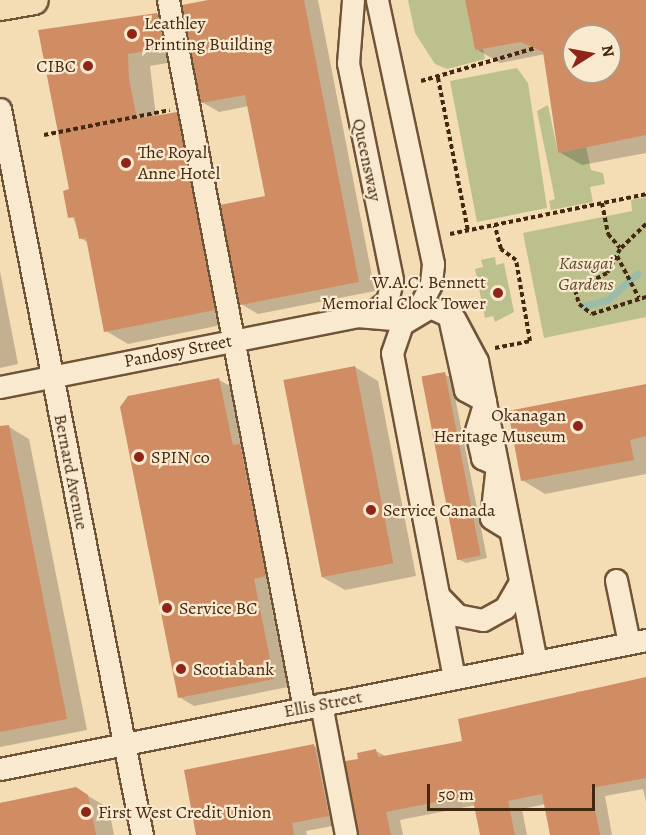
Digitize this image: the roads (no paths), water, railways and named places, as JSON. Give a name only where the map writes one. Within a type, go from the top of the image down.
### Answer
[{"type":"main road","points":[[0,6],[33,0]]},
{"type":"street","points":[[168,0],[312,706],[346,835]]},
{"type":"street","name":"Queensway","points":[[353,0],[348,63],[392,280],[387,301],[364,314]]},
{"type":"street","points":[[377,0],[386,33],[434,273],[417,311],[402,324],[393,353]]},
{"type":"street","name":"Bernard Avenue","points":[[0,109],[142,835]]},
{"type":"street","name":"Pandosy Street","points":[[0,387],[364,314],[393,319],[430,307],[448,313],[471,343],[485,401],[520,582]]},
{"type":"street","points":[[364,314],[386,326],[393,353],[454,678]]},
{"type":"street","points":[[616,580],[637,642]]},
{"type":"street","points":[[438,595],[457,615],[483,620],[505,608],[520,582]]},
{"type":"street","points":[[520,582],[536,662]]},
{"type":"street","name":"Ellis Street","points":[[0,769],[637,642]]},
{"type":"waterway","points":[[583,306],[607,300],[637,274]]},
{"type":"place","name":"Leathley Printing Building","points":[[132,34]]},
{"type":"place","name":"CIBC","points":[[88,66]]},
{"type":"place","name":"The Royal Anne Hotel","points":[[126,163]]},
{"type":"place","name":"W.A.C. Bennett Memorial Clock Tower","points":[[498,293]]},
{"type":"place","name":"Okanagan Heritage Museum","points":[[578,426]]},
{"type":"place","name":"SPIN co","points":[[139,457]]},
{"type":"place","name":"Service Canada","points":[[371,510]]},
{"type":"place","name":"Service BC","points":[[167,608]]},
{"type":"place","name":"Scotiabank","points":[[181,669]]},
{"type":"place","name":"First West Credit Union","points":[[86,812]]},
{"type":"park label","name":"Kasugai Gardens","points":[[586,274]]}]
